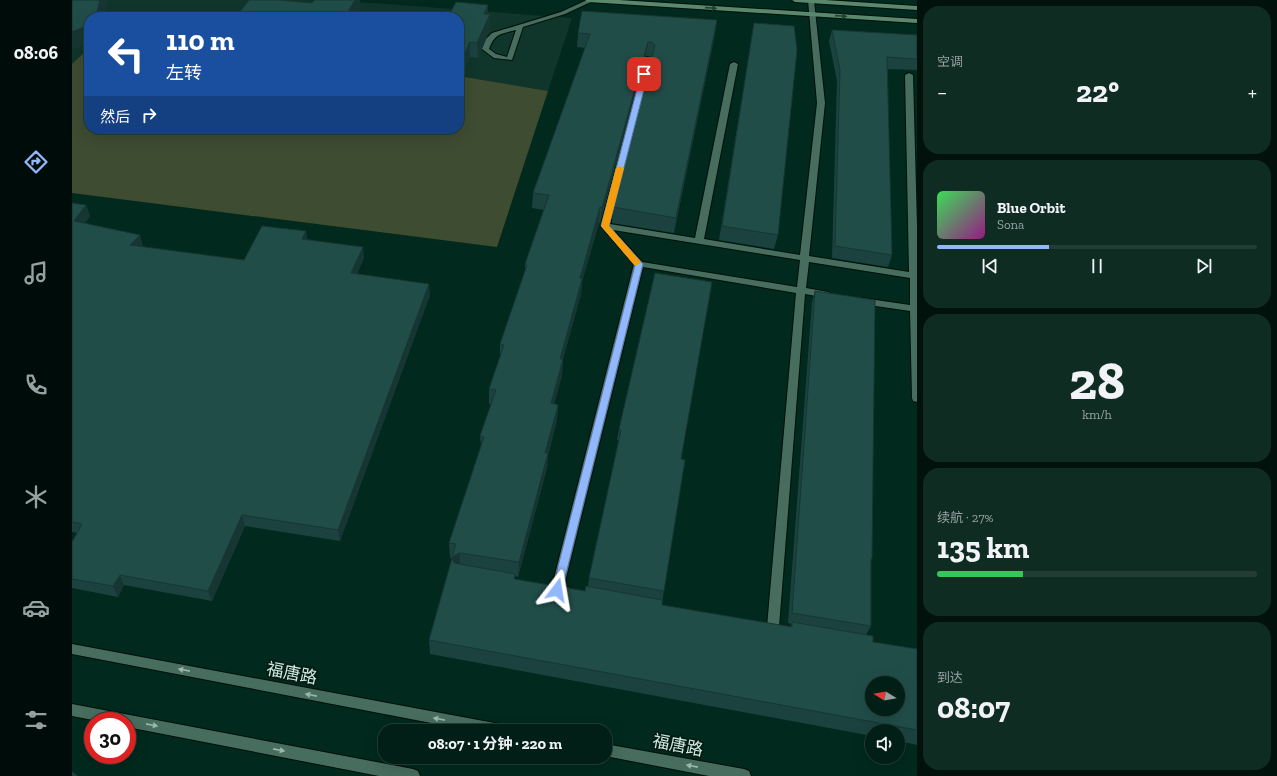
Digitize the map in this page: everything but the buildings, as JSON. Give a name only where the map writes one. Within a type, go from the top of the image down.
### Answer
[{"type":"main road","points":[[588,0],[917,21]]},
{"type":"main road","points":[[795,0],[917,8]]},
{"type":"street","points":[[520,27],[510,59],[497,57],[490,54],[485,49],[489,39],[494,34],[563,13],[592,0]]},
{"type":"street","points":[[773,627],[804,258],[821,103],[811,1]]},
{"type":"street","points":[[605,226],[648,59]]},
{"type":"street","points":[[698,241],[734,64]]},
{"type":"street","points":[[909,75],[917,398]]},
{"type":"street","points":[[605,226],[914,276]]},
{"type":"street","points":[[605,226],[639,264],[839,297]]},
{"type":"street","points":[[557,590],[639,264]]},
{"type":"street","points":[[854,299],[915,309]]},
{"type":"street","points":[[542,588],[580,594]]},
{"type":"street","name":"福唐路","points":[[72,649],[468,724]]},
{"type":"street","points":[[72,710],[413,776]]},
{"type":"street","name":"福唐路","points":[[612,751],[744,776]]},
{"type":"shaded area","points":[[72,0],[303,0],[374,3],[572,18],[548,91],[464,77],[464,12],[84,12],[84,53],[72,64]]},
{"type":"shaded area","points":[[84,53],[84,134],[464,134],[464,77],[548,91],[497,247],[72,193],[72,64]]},
{"type":"slow traffic","points":[[620,168],[605,226],[637,263]]},
{"type":"route","points":[[557,590],[639,264],[605,226],[644,74]]}]
